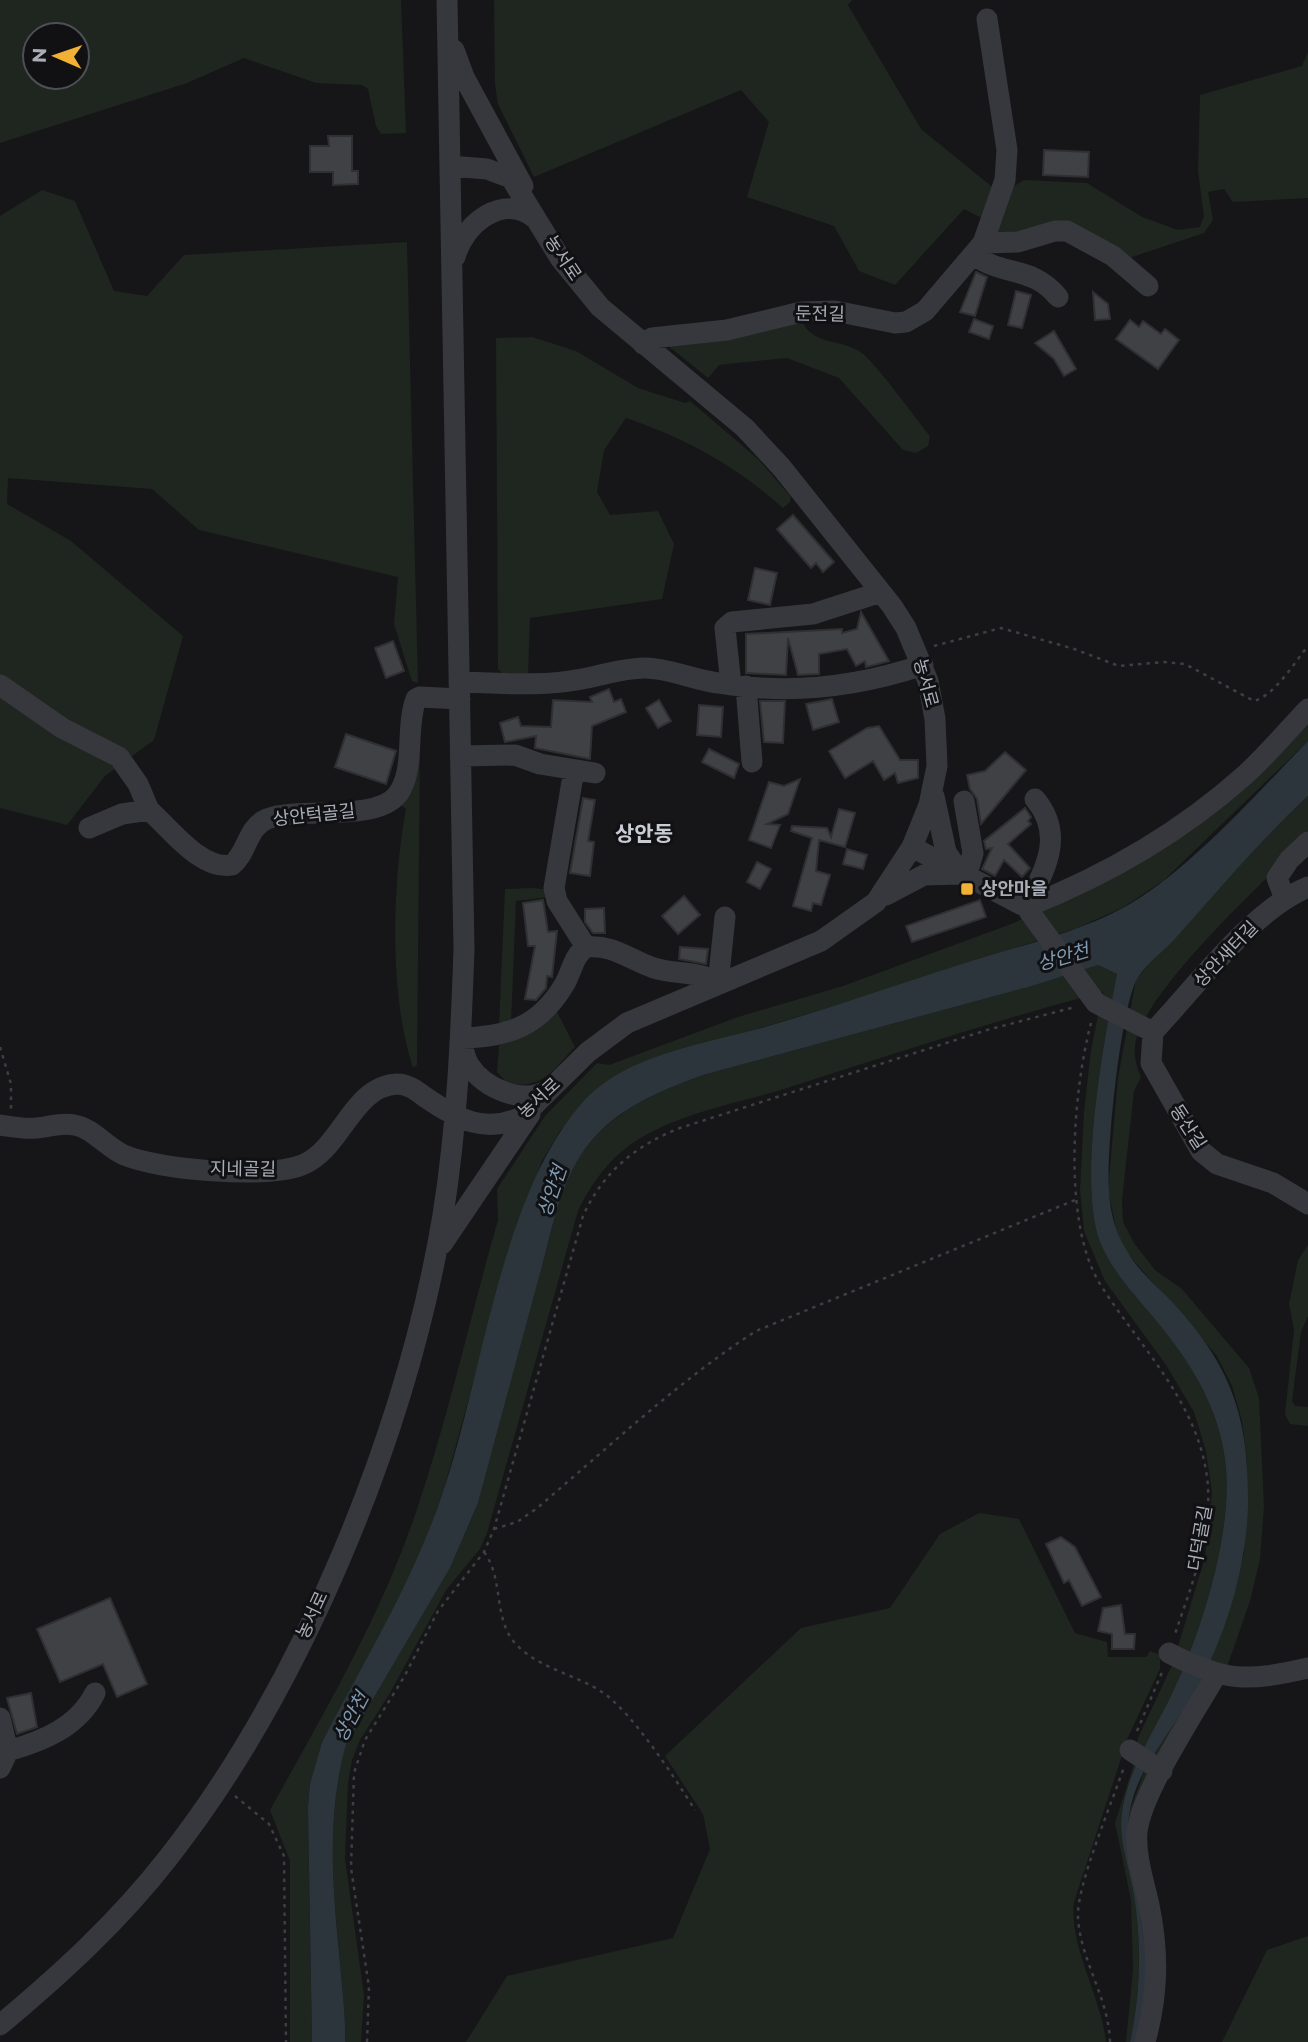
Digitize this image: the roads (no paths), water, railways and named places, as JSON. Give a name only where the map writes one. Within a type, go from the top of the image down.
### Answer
[{"type":"street","name":"농서로","points":[[0,2025],[63,1972],[113,1923],[167,1859],[221,1786],[266,1711],[360,1510],[395,1409],[433,1265],[455,1117],[461,1038],[461,756],[447,5]]},
{"type":"street","points":[[447,5],[450,34],[464,77],[495,132],[538,220]]},
{"type":"street","name":"둔전길","points":[[643,344],[652,338],[727,330],[801,312],[835,311],[881,322],[906,322],[925,311],[978,249],[1005,180],[1007,150],[987,19]]},
{"type":"street","name":"농서로","points":[[450,166],[503,174],[518,188],[579,283],[600,307],[745,429],[782,468],[881,592],[920,658],[935,719],[934,786],[912,847],[876,902],[850,924],[821,941],[627,1023],[588,1052],[523,1116],[496,1125],[482,1125],[455,1117]]},
{"type":"street","points":[[452,273],[461,238],[488,215],[514,209],[529,213],[538,220]]},
{"type":"street","points":[[1058,297],[1041,279],[990,265],[978,249],[1067,230],[1112,256],[1148,286]]},
{"type":"street","points":[[752,762],[738,686],[724,638],[725,628],[732,622],[813,614],[881,592]]},
{"type":"street","name":"상안턱골길","points":[[149,810],[205,859],[221,866],[232,865],[253,830],[267,819],[358,812],[392,800],[401,788],[405,772],[416,699],[459,691],[581,679],[613,670],[647,668],[738,686],[853,685],[920,658]]},
{"type":"street","points":[[0,685],[62,728],[119,757],[138,783],[149,810],[122,814],[89,828]]},
{"type":"street","points":[[1029,910],[1104,871],[1183,824],[1247,774],[1308,709]]},
{"type":"street","points":[[461,756],[515,755],[540,764],[584,771],[554,888],[557,901],[586,947]]},
{"type":"street","points":[[934,786],[946,852],[964,875]]},
{"type":"street","points":[[1029,910],[1050,857],[1046,817],[1035,799]]},
{"type":"street","points":[[964,801],[973,853],[964,875]]},
{"type":"street","points":[[1285,899],[1278,886],[1278,878],[1308,842]]},
{"type":"street","points":[[912,847],[1029,910],[1096,1002],[1148,1030]]},
{"type":"street","points":[[876,902],[901,885],[924,876],[943,872],[964,875]]},
{"type":"street","name":"상안새터길","points":[[1148,1030],[1255,925],[1285,899],[1308,887]]},
{"type":"street","points":[[553,1087],[530,1098],[508,1093],[469,1066],[461,1038],[507,1035],[534,1018],[564,985],[576,957],[586,947],[611,948],[655,968],[706,976],[718,984],[725,917]]},
{"type":"street","name":"동산길","points":[[1148,1030],[1151,1063],[1201,1151],[1217,1164],[1273,1184],[1308,1204]]},
{"type":"street","name":"지네골길","points":[[5,1126],[76,1125],[116,1151],[151,1164],[268,1171],[313,1160],[363,1102],[389,1086],[407,1086],[455,1117]]},
{"type":"street","points":[[433,1265],[446,1236],[537,1103]]},
{"type":"street","points":[[1172,1655],[1213,1674],[1254,1678],[1308,1668]]},
{"type":"street","points":[[1145,2042],[1157,1986],[1153,1928],[1137,1835],[1141,1815],[1159,1770],[1213,1674]]},
{"type":"street","points":[[0,1717],[4,1760],[63,1729],[87,1709],[95,1693]]},
{"type":"street","points":[[1133,1752],[1159,1770]]},
{"type":"water","name":"상안천","points":[[1308,741],[1308,796],[1255,849],[1136,981],[1125,1022],[1115,1083],[1109,1190],[1116,1229],[1137,1265],[1194,1328],[1224,1373],[1241,1421],[1248,1475],[1243,1557],[1222,1632],[1189,1701],[1142,1775],[1130,1808],[1128,1826],[1148,1968],[1138,2042],[1130,2042],[1138,1985],[1139,1947],[1133,1890],[1122,1841],[1122,1812],[1134,1769],[1180,1677],[1202,1619],[1224,1525],[1226,1468],[1218,1426],[1202,1388],[1168,1335],[1116,1271],[1099,1239],[1093,1213],[1092,1145],[1100,1071],[1117,974],[1098,965],[1032,986],[703,1075],[668,1088],[635,1105],[605,1126],[581,1155],[555,1216],[478,1503],[450,1568],[346,1745],[336,1796],[333,1847],[334,1899],[345,2042],[312,2042],[308,1807],[310,1784],[322,1742],[387,1621],[430,1528],[456,1448],[513,1236],[532,1186],[555,1141],[583,1102],[621,1072],[668,1053],[790,1020],[1043,940],[1121,909],[1170,876],[1195,855]]},
{"type":"place","name":"상안마을","points":[[967,889]]},
{"type":"district","name":"상안동","points":[[644,833]]}]
